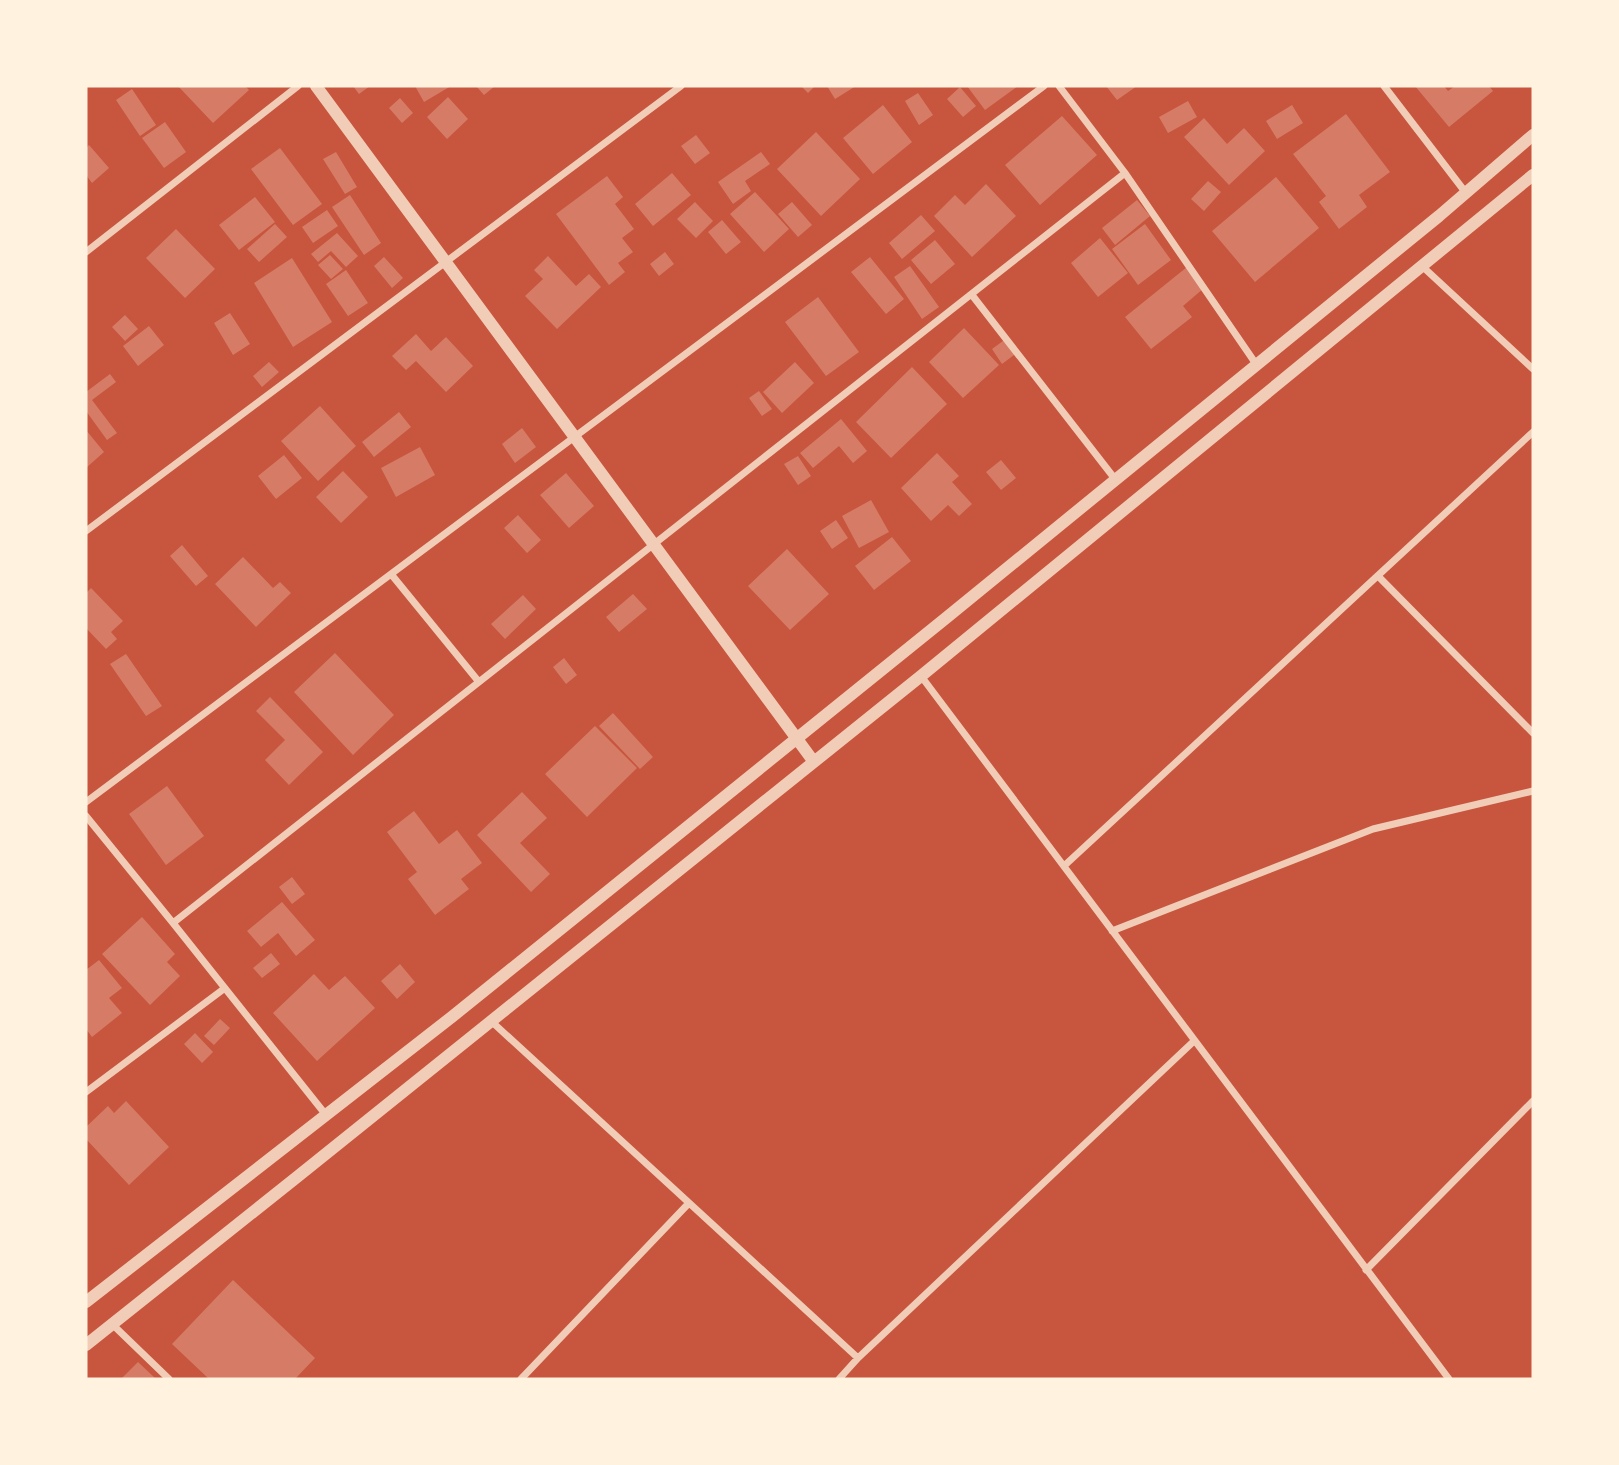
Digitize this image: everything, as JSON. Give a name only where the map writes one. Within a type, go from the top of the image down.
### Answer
[{"type":"street","points":[[86,252],[298,86]]},
{"type":"street","points":[[316,86],[814,762]]},
{"type":"street","points":[[86,531],[681,86]]},
{"type":"street","points":[[86,802],[1044,86]]},
{"type":"street","points":[[1059,86],[1125,173],[1256,363]]},
{"type":"street","points":[[1384,86],[1466,193]]},
{"type":"street","points":[[86,1302],[453,1016],[1466,193],[1533,135]]},
{"type":"street","points":[[173,923],[1125,173]]},
{"type":"street","points":[[86,1345],[921,676],[1533,176]]},
{"type":"street","points":[[1423,267],[1533,369]]},
{"type":"street","points":[[972,295],[1115,479]]},
{"type":"street","points":[[1064,866],[1533,432]]},
{"type":"street","points":[[391,574],[479,682]]},
{"type":"street","points":[[1378,576],[1533,733]]},
{"type":"street","points":[[921,676],[1449,1379]]},
{"type":"street","points":[[1112,931],[1373,830],[1533,791]]},
{"type":"street","points":[[86,816],[326,1115]]},
{"type":"street","points":[[86,1091],[225,988]]},
{"type":"street","points":[[491,1021],[859,1358]]},
{"type":"street","points":[[839,1379],[1194,1041]]},
{"type":"street","points":[[1366,1270],[1533,1101]]},
{"type":"street","points":[[521,1379],[689,1203]]},
{"type":"street","points":[[112,1324],[169,1379]]},
{"type":"building","points":[[178,86],[245,86],[249,90],[213,123]]},
{"type":"building","points":[[353,86],[370,86],[359,94]]},
{"type":"building","points":[[415,86],[451,86],[424,102]]},
{"type":"building","points":[[476,86],[495,86],[484,95]]},
{"type":"building","points":[[801,86],[815,86],[808,93]]},
{"type":"building","points":[[827,86],[856,86],[835,99]]},
{"type":"building","points":[[967,86],[1018,86],[985,110]]},
{"type":"building","points":[[1106,86],[1137,86],[1117,100]]},
{"type":"building","points":[[1415,86],[1444,86],[1448,91],[1455,86],[1489,86],[1493,91],[1449,127]]},
{"type":"building","points":[[960,87],[976,106],[963,117],[947,99]]},
{"type":"building","points":[[132,89],[156,125],[140,136],[116,100]]},
{"type":"building","points":[[918,93],[933,115],[919,125],[905,101]]},
{"type":"building","points":[[448,97],[468,119],[447,139],[427,117]]},
{"type":"building","points":[[400,98],[413,113],[402,123],[389,108]]},
{"type":"building","points":[[1188,101],[1197,117],[1168,133],[1159,117]]},
{"type":"building","points":[[883,105],[912,142],[873,174],[843,138]]},
{"type":"building","points":[[1292,105],[1303,123],[1277,139],[1266,121]]},
{"type":"building","points":[[1346,114],[1390,172],[1359,195],[1367,207],[1339,229],[1319,202],[1326,196],[1293,154]]},
{"type":"building","points":[[1062,116],[1097,155],[1040,205],[1005,165]]},
{"type":"building","points":[[1204,118],[1227,144],[1244,128],[1265,151],[1229,185],[1184,137]]},
{"type":"building","points":[[165,122],[186,152],[164,168],[142,138]]},
{"type":"building","points":[[816,132],[860,179],[821,216],[777,169]]},
{"type":"building","points":[[696,135],[710,153],[695,164],[681,146]]},
{"type":"building","points":[[89,145],[109,168],[92,183],[86,175],[86,148]]},
{"type":"building","points":[[280,148],[322,204],[293,225],[251,169]]},
{"type":"building","points":[[336,152],[357,187],[345,194],[323,159]]},
{"type":"building","points":[[761,152],[770,164],[745,181],[751,191],[733,204],[718,182]]},
{"type":"building","points":[[672,173],[691,195],[653,226],[635,204]]},
{"type":"building","points":[[607,176],[623,197],[615,204],[634,229],[622,238],[633,252],[618,263],[625,272],[609,285],[556,214]]},
{"type":"building","points":[[1276,177],[1319,228],[1255,282],[1212,231]]},
{"type":"building","points":[[1208,181],[1221,192],[1204,211],[1191,199]]},
{"type":"building","points":[[986,184],[1016,216],[972,257],[934,216],[955,195],[965,205]]},
{"type":"building","points":[[755,192],[789,229],[764,252],[730,214]]},
{"type":"building","points":[[350,195],[381,243],[364,255],[332,207]]},
{"type":"building","points":[[255,197],[275,222],[239,250],[219,225]]},
{"type":"building","points":[[1137,200],[1150,216],[1115,245],[1102,228]]},
{"type":"building","points":[[695,202],[713,221],[696,238],[677,219]]},
{"type":"building","points":[[792,202],[812,225],[798,237],[778,214]]},
{"type":"building","points":[[327,210],[338,226],[313,243],[302,227]]},
{"type":"building","points":[[921,215],[935,231],[902,259],[889,243]]},
{"type":"building","points":[[722,220],[741,242],[726,254],[708,232]]},
{"type":"building","points":[[275,224],[287,237],[259,262],[247,249]]},
{"type":"building","points":[[1145,224],[1171,260],[1138,285],[1112,249]]},
{"type":"building","points":[[176,229],[215,269],[185,298],[146,258]]},
{"type":"building","points":[[337,233],[358,256],[346,267],[331,251],[318,262],[311,254]]},
{"type":"building","points":[[1100,238],[1128,273],[1098,297],[1071,263]]},
{"type":"building","points":[[935,240],[955,264],[931,284],[911,260]]},
{"type":"building","points":[[665,252],[674,264],[659,276],[650,264]]},
{"type":"building","points":[[330,255],[343,269],[331,279],[318,265]]},
{"type":"building","points":[[548,256],[576,286],[589,274],[601,287],[557,329],[525,296],[543,279],[534,270]]},
{"type":"building","points":[[384,257],[403,278],[392,288],[374,266]]},
{"type":"building","points":[[870,257],[904,299],[886,314],[851,272]]},
{"type":"building","points":[[292,258],[332,322],[293,347],[254,283]]},
{"type":"building","points":[[910,266],[939,307],[922,319],[894,277]]},
{"type":"building","points":[[1187,267],[1204,288],[1183,306],[1192,317],[1151,349],[1125,317]]},
{"type":"building","points":[[346,270],[368,303],[348,316],[326,284]]},
{"type":"building","points":[[818,297],[859,352],[826,376],[785,322]]},
{"type":"building","points":[[230,313],[250,344],[233,355],[214,323]]},
{"type":"building","points":[[125,315],[138,329],[125,341],[112,327]]},
{"type":"building","points":[[149,326],[164,345],[138,366],[123,346]]},
{"type":"building","points":[[964,328],[999,365],[963,398],[929,362]]},
{"type":"building","points":[[416,334],[431,351],[446,337],[473,366],[446,392],[416,361],[406,370],[392,356]]},
{"type":"building","points":[[1007,338],[1018,352],[1002,364],[992,349]]},
{"type":"building","points":[[269,362],[279,372],[262,387],[253,376]]},
{"type":"building","points":[[795,362],[814,383],[782,413],[763,392]]},
{"type":"building","points":[[912,367],[947,404],[891,458],[856,422]]},
{"type":"building","points":[[110,374],[116,382],[92,400],[117,433],[107,440],[86,411],[86,392]]},
{"type":"building","points":[[759,391],[772,409],[762,416],[749,398]]},
{"type":"building","points":[[320,406],[356,446],[318,481],[281,441]]},
{"type":"building","points":[[399,412],[411,427],[374,457],[362,442]]},
{"type":"building","points":[[841,419],[867,451],[853,463],[839,446],[813,468],[800,453]]},
{"type":"building","points":[[522,428],[536,447],[515,463],[502,444]]},
{"type":"building","points":[[86,430],[104,452],[86,468]]},
{"type":"building","points":[[420,447],[435,475],[396,497],[381,468]]},
{"type":"building","points":[[937,453],[959,476],[952,482],[972,504],[959,516],[948,505],[931,521],[901,488]]},
{"type":"building","points":[[284,455],[302,478],[276,499],[258,476]]},
{"type":"building","points":[[798,456],[811,476],[798,485],[784,464]]},
{"type":"building","points":[[1001,460],[1016,478],[1001,490],[986,472]]},
{"type":"building","points":[[343,471],[368,497],[341,523],[316,497]]},
{"type":"building","points":[[566,473],[594,506],[569,528],[540,495]]},
{"type":"building","points":[[871,500],[889,532],[859,548],[842,516]]},
{"type":"building","points":[[518,515],[541,540],[527,553],[504,528]]},
{"type":"building","points":[[836,520],[848,538],[832,549],[820,531]]},
{"type":"building","points":[[892,537],[911,561],[874,590],[855,566]]},
{"type":"building","points":[[182,545],[208,576],[196,586],[170,556]]},
{"type":"building","points":[[787,549],[829,594],[790,630],[748,586]]},
{"type":"building","points":[[243,557],[273,588],[280,582],[291,593],[256,627],[215,584]]},
{"type":"building","points":[[91,588],[123,621],[111,632],[117,639],[106,649],[86,628],[86,593]]},
{"type":"building","points":[[633,594],[647,609],[619,632],[606,617]]},
{"type":"building","points":[[523,595],[536,609],[505,639],[491,624]]},
{"type":"building","points":[[335,653],[394,715],[353,755],[294,692]]},
{"type":"building","points":[[126,654],[162,706],[146,716],[110,664]]},
{"type":"building","points":[[564,658],[577,675],[566,684],[553,667]]},
{"type":"building","points":[[270,697],[323,752],[289,785],[265,760],[285,740],[256,711]]},
{"type":"building","points":[[613,713],[653,757],[640,769],[599,726]]},
{"type":"building","points":[[595,726],[637,768],[587,817],[545,774]]},
{"type":"building","points":[[167,786],[204,836],[166,865],[129,814]]},
{"type":"building","points":[[522,792],[547,818],[520,843],[550,874],[531,892],[477,835]]},
{"type":"building","points":[[414,811],[439,844],[457,830],[482,863],[461,879],[469,889],[435,915],[408,879],[417,872],[387,832]]},
{"type":"building","points":[[292,877],[305,894],[292,904],[279,887]]},
{"type":"building","points":[[282,902],[315,940],[296,956],[278,933],[261,947],[247,931]]},
{"type":"building","points":[[142,917],[175,954],[167,962],[180,976],[150,1005],[102,954]]},
{"type":"building","points":[[271,953],[280,964],[262,978],[253,968]]},
{"type":"building","points":[[99,960],[122,988],[109,998],[122,1013],[92,1037],[86,1029],[86,970]]},
{"type":"building","points":[[400,964],[415,982],[397,999],[381,981]]},
{"type":"building","points":[[314,974],[329,990],[345,976],[375,1008],[317,1061],[273,1013]]},
{"type":"building","points":[[220,1019],[230,1028],[214,1045],[204,1036]]},
{"type":"building","points":[[195,1033],[213,1052],[202,1063],[184,1044]]},
{"type":"building","points":[[126,1101],[169,1147],[129,1185],[86,1139],[86,1127],[108,1106],[114,1113]]},
{"type":"building","points":[[233,1280],[315,1358],[295,1379],[209,1379],[172,1344]]},
{"type":"building","points":[[138,1362],[156,1379],[121,1379]]}]
